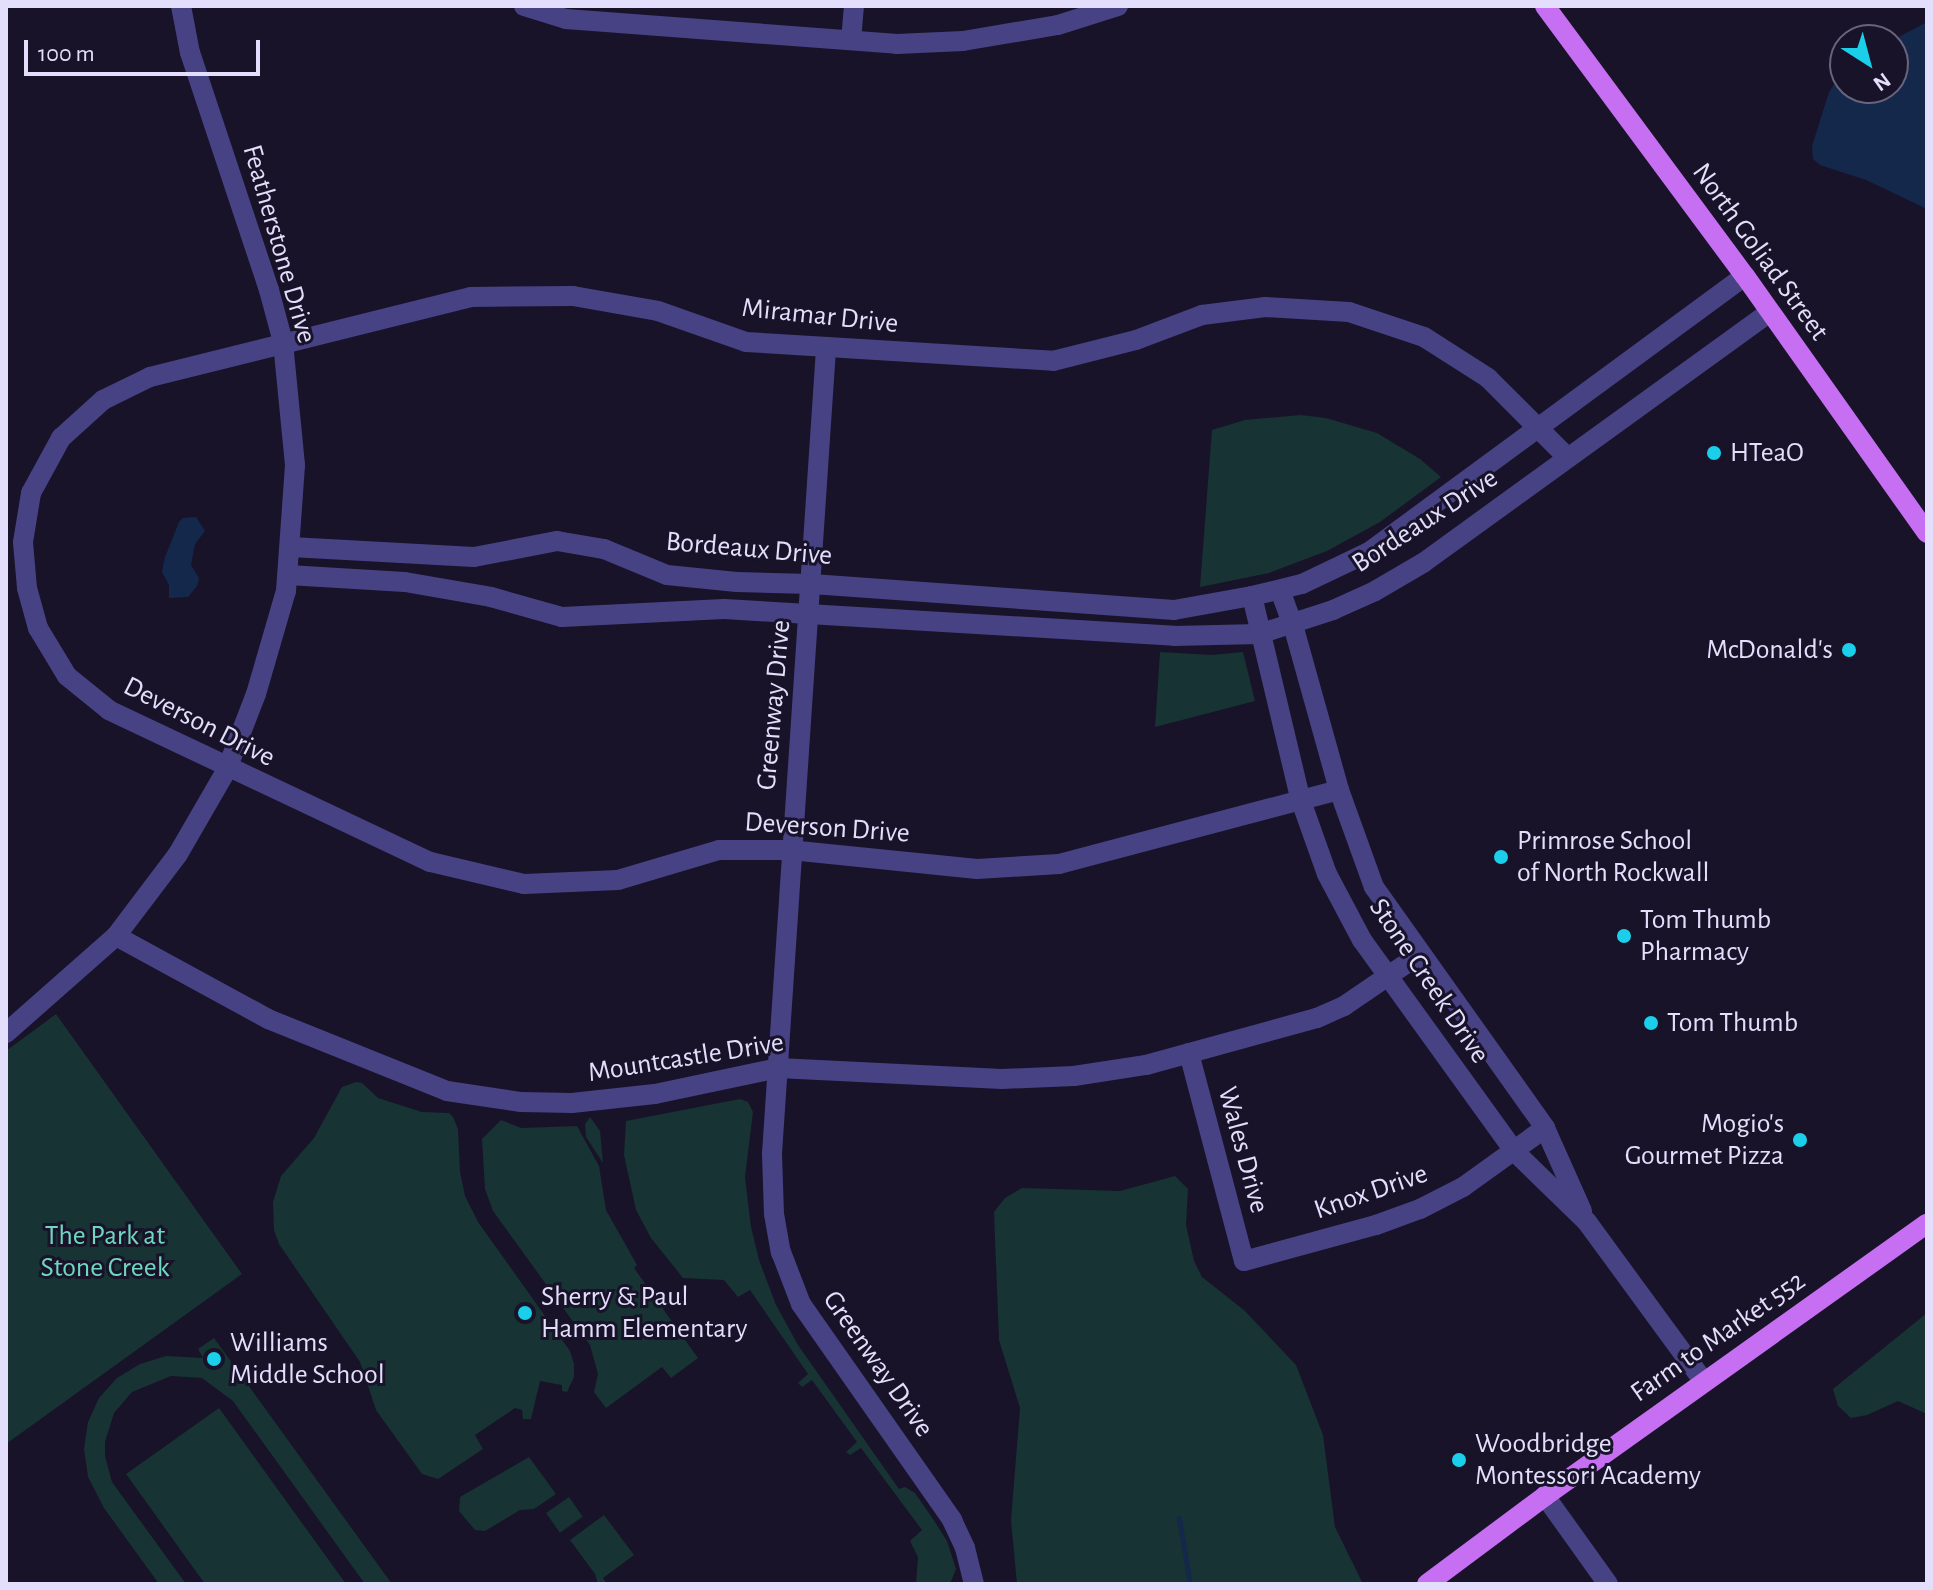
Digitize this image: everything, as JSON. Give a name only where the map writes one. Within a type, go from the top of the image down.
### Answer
[{"type":"main road","name":"North Goliad Street","points":[[1545,6],[1745,276],[1927,533]]},
{"type":"main road","name":"Farm to Market 552","points":[[1427,1584],[1545,1496],[1927,1224]]},
{"type":"street","name":"Featherstone Drive","points":[[6,1033],[116,936],[178,854],[227,769],[256,694],[288,575],[295,465],[283,342],[190,53],[181,6]]},
{"type":"street","points":[[524,6],[566,19],[897,44],[963,41],[1058,25],[1118,6]]},
{"type":"street","points":[[851,40],[854,6]]},
{"type":"street","name":"Bordeaux Drive","points":[[291,547],[474,557],[557,541],[604,549],[667,575],[1174,610],[1252,596],[1280,590],[1324,574],[1369,552],[1745,276]]},
{"type":"street","name":"Miramar Drive","points":[[14,541],[31,493],[61,438],[103,400],[150,377],[471,297],[573,296],[658,311],[746,342],[1053,361],[1136,340],[1202,315],[1265,307],[1349,312],[1424,337],[1488,378],[1541,427],[1568,458]]},
{"type":"street","name":"Bordeaux Drive","points":[[288,575],[405,582],[491,597],[562,617],[724,609],[1174,636],[1259,634],[1293,625],[1375,591],[1423,563],[1770,312]]},
{"type":"street","name":"Greenway Drive","points":[[826,349],[812,584],[791,850],[772,1194],[777,1235],[787,1271],[809,1319],[952,1520],[965,1548],[974,1584]]},
{"type":"street","name":"Deverson Drive","points":[[14,541],[38,628],[67,676],[109,710],[227,769],[430,862],[524,884],[618,880],[719,850],[791,850],[977,869],[1059,864],[1339,790]]},
{"type":"street","name":"Stone Creek Drive","points":[[1280,590],[1293,625],[1339,790],[1374,887],[1419,955],[1545,1128],[1587,1222]]},
{"type":"street","name":"Stone Creek Drive","points":[[1252,596],[1301,801],[1327,874],[1362,940],[1514,1151],[1587,1222],[1704,1382]]},
{"type":"street","points":[[1013,625],[1016,599]]},
{"type":"street","name":"Mountcastle Drive","points":[[116,936],[268,1019],[447,1091],[521,1102],[572,1103],[655,1094],[778,1068],[1031,1078],[1074,1076],[1146,1065],[1317,1018],[1344,1006],[1419,955]]},
{"type":"street","name":"Wales Drive","points":[[1189,1053],[1244,1261]]},
{"type":"street","name":"Knox Drive","points":[[1244,1261],[1376,1225],[1420,1209],[1463,1187],[1545,1128]]},
{"type":"street","points":[[1545,1496],[1608,1584]]},
{"type":"green space","points":[[1301,415],[1326,418],[1377,433],[1420,459],[1441,477],[1380,522],[1327,551],[1269,573],[1200,587],[1212,430],[1245,420]]},
{"type":"green space","points":[[1160,652],[1212,655],[1243,652],[1255,701],[1155,727]]},
{"type":"green space","name":"The Park at Stone Creek","points":[[56,1014],[242,1274],[6,1444],[6,1051]]},
{"type":"green space","points":[[362,1083],[378,1098],[422,1112],[449,1113],[453,1117],[458,1129],[460,1172],[465,1196],[478,1222],[570,1351],[574,1364],[574,1377],[567,1392],[562,1391],[562,1385],[540,1381],[531,1419],[523,1419],[522,1410],[515,1408],[475,1435],[483,1449],[438,1479],[422,1474],[376,1410],[360,1362],[279,1244],[274,1230],[273,1202],[281,1176],[314,1138],[342,1087]]},
{"type":"green space","points":[[740,1099],[748,1102],[753,1112],[745,1177],[751,1227],[759,1260],[776,1305],[798,1345],[899,1489],[905,1487],[915,1493],[947,1541],[956,1569],[950,1584],[916,1584],[918,1557],[910,1541],[922,1530],[861,1448],[850,1455],[846,1452],[857,1442],[812,1380],[802,1387],[798,1383],[808,1374],[750,1290],[738,1297],[724,1280],[683,1278],[651,1238],[636,1210],[624,1155],[626,1121]]},
{"type":"green space","points":[[590,1117],[600,1131],[603,1163],[586,1137],[585,1124]]},
{"type":"green space","points":[[501,1120],[521,1128],[577,1126],[599,1166],[606,1210],[637,1265],[634,1268],[698,1358],[671,1378],[662,1367],[606,1408],[594,1392],[598,1374],[590,1345],[493,1211],[485,1189],[482,1139]]},
{"type":"green space","points":[[1175,1176],[1188,1189],[1186,1225],[1194,1261],[1202,1277],[1245,1311],[1296,1365],[1323,1435],[1335,1527],[1363,1584],[1017,1584],[1011,1520],[1020,1408],[999,1340],[994,1212],[1005,1198],[1022,1188],[1120,1191]]},
{"type":"green space","points":[[1927,1313],[1927,1414],[1898,1401],[1867,1415],[1851,1418],[1838,1406],[1833,1389]]},
{"type":"green space","points":[[214,1338],[392,1584],[365,1584],[233,1401],[202,1378],[171,1376],[132,1392],[114,1413],[105,1442],[105,1456],[112,1482],[186,1584],[159,1584],[104,1508],[88,1477],[84,1449],[88,1422],[99,1398],[117,1378],[140,1364],[166,1356],[203,1358],[198,1349]]},
{"type":"green space","points":[[219,1408],[346,1584],[205,1584],[126,1474]]},
{"type":"green space","points":[[529,1457],[556,1494],[534,1509],[520,1510],[485,1531],[475,1530],[459,1511],[460,1497]]},
{"type":"green space","points":[[569,1497],[583,1517],[560,1533],[546,1513]]},
{"type":"green space","points":[[604,1515],[634,1555],[603,1578],[607,1584],[598,1584],[595,1574],[570,1540]]},
{"type":"water","points":[[1927,22],[1927,209],[1866,180],[1820,165],[1813,159],[1812,146],[1829,92],[1829,104],[1909,104],[1909,32]]},
{"type":"water","points":[[196,517],[205,531],[195,544],[191,565],[199,578],[197,586],[188,597],[169,598],[169,585],[162,572],[165,557],[179,522],[183,518]]},
{"type":"waterway","points":[[1179,1518],[1190,1584]]},
{"type":"place","name":"HTeaO","points":[[1714,453]]},
{"type":"place","name":"McDonald's","points":[[1849,650]]},
{"type":"place","name":"Primrose School of North Rockwall","points":[[1501,857]]},
{"type":"place","name":"Tom Thumb Pharmacy","points":[[1624,936]]},
{"type":"place","name":"Tom Thumb","points":[[1651,1023]]},
{"type":"place","name":"Mogio's Gourmet Pizza","points":[[1800,1140]]},
{"type":"place","name":"Sherry & Paul Hamm Elementary","points":[[525,1313]]},
{"type":"place","name":"Williams Middle School","points":[[214,1359]]},
{"type":"place","name":"Woodbridge Montessori Academy","points":[[1459,1460]]}]
